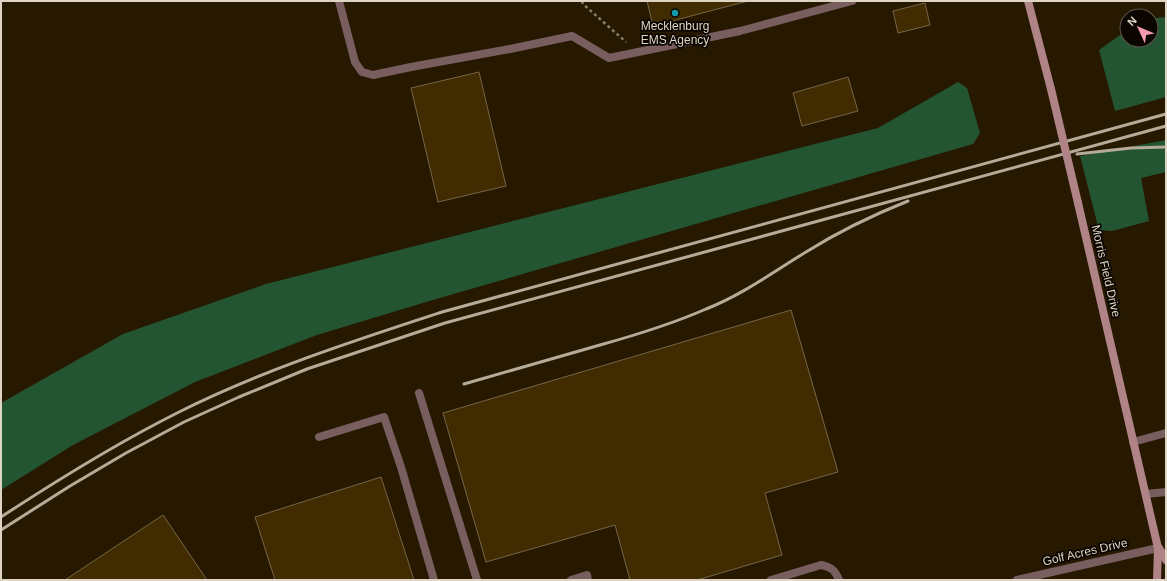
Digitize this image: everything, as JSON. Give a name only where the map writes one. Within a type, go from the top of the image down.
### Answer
[{"type":"street","points":[[339,1],[355,62],[362,72],[373,75],[572,36],[609,58],[740,31],[852,1]]},
{"type":"street","name":"Morris Field Drive","points":[[1028,1],[1051,89],[1146,494],[1158,548],[1157,580]]},
{"type":"street","points":[[419,393],[476,580]]},
{"type":"street","points":[[319,437],[384,417],[401,466],[434,580]]},
{"type":"street","points":[[1133,442],[1166,433]]},
{"type":"street","points":[[1146,494],[1166,492]]},
{"type":"street","name":"Morris Field Drive","points":[[1158,548],[1166,560]]},
{"type":"street","name":"Golf Acres Drive","points":[[1017,580],[1158,548]]},
{"type":"street","points":[[771,580],[821,565],[829,567],[833,570],[839,580]]},
{"type":"street","points":[[570,580],[587,575],[588,580]]},
{"type":"path","points":[[582,1],[583,4],[630,47]]},
{"type":"green space","points":[[1166,17],[1166,97],[1115,111],[1099,50],[1119,36],[1119,48],[1159,48],[1159,18]]},
{"type":"green space","points":[[958,82],[967,88],[980,133],[973,144],[436,299],[317,335],[195,382],[73,445],[1,490],[1,403],[123,334],[266,284],[878,128]]},
{"type":"green space","points":[[1166,140],[1166,172],[1141,178],[1149,221],[1112,231],[1099,230],[1080,156]]},
{"type":"building","name":"Mecklenburg EMS Agency","points":[[647,1],[748,1],[653,26]]},
{"type":"building","points":[[925,3],[930,25],[898,33],[893,11]]},
{"type":"building","points":[[479,72],[506,186],[438,202],[411,88]]},
{"type":"building","points":[[848,77],[858,111],[802,126],[793,93]]},
{"type":"building","points":[[791,310],[838,472],[765,493],[782,555],[697,580],[630,580],[615,525],[486,562],[443,413]]},
{"type":"building","points":[[381,477],[414,580],[275,580],[255,517]]},
{"type":"building","points":[[163,515],[207,580],[65,580]]},
{"type":"railway","points":[[1,517],[88,462],[179,412],[243,383],[342,345],[442,312],[1166,114]]},
{"type":"railway","points":[[1,530],[70,486],[126,453],[184,422],[307,369],[445,323],[1166,126]]},
{"type":"railway","points":[[1077,154],[1131,148],[1166,147]]},
{"type":"railway","points":[[464,384],[627,337],[693,314],[745,290],[843,231],[908,201]]},
{"type":"place","name":"Mecklenburg EMS Agency","points":[[675,13]]}]
